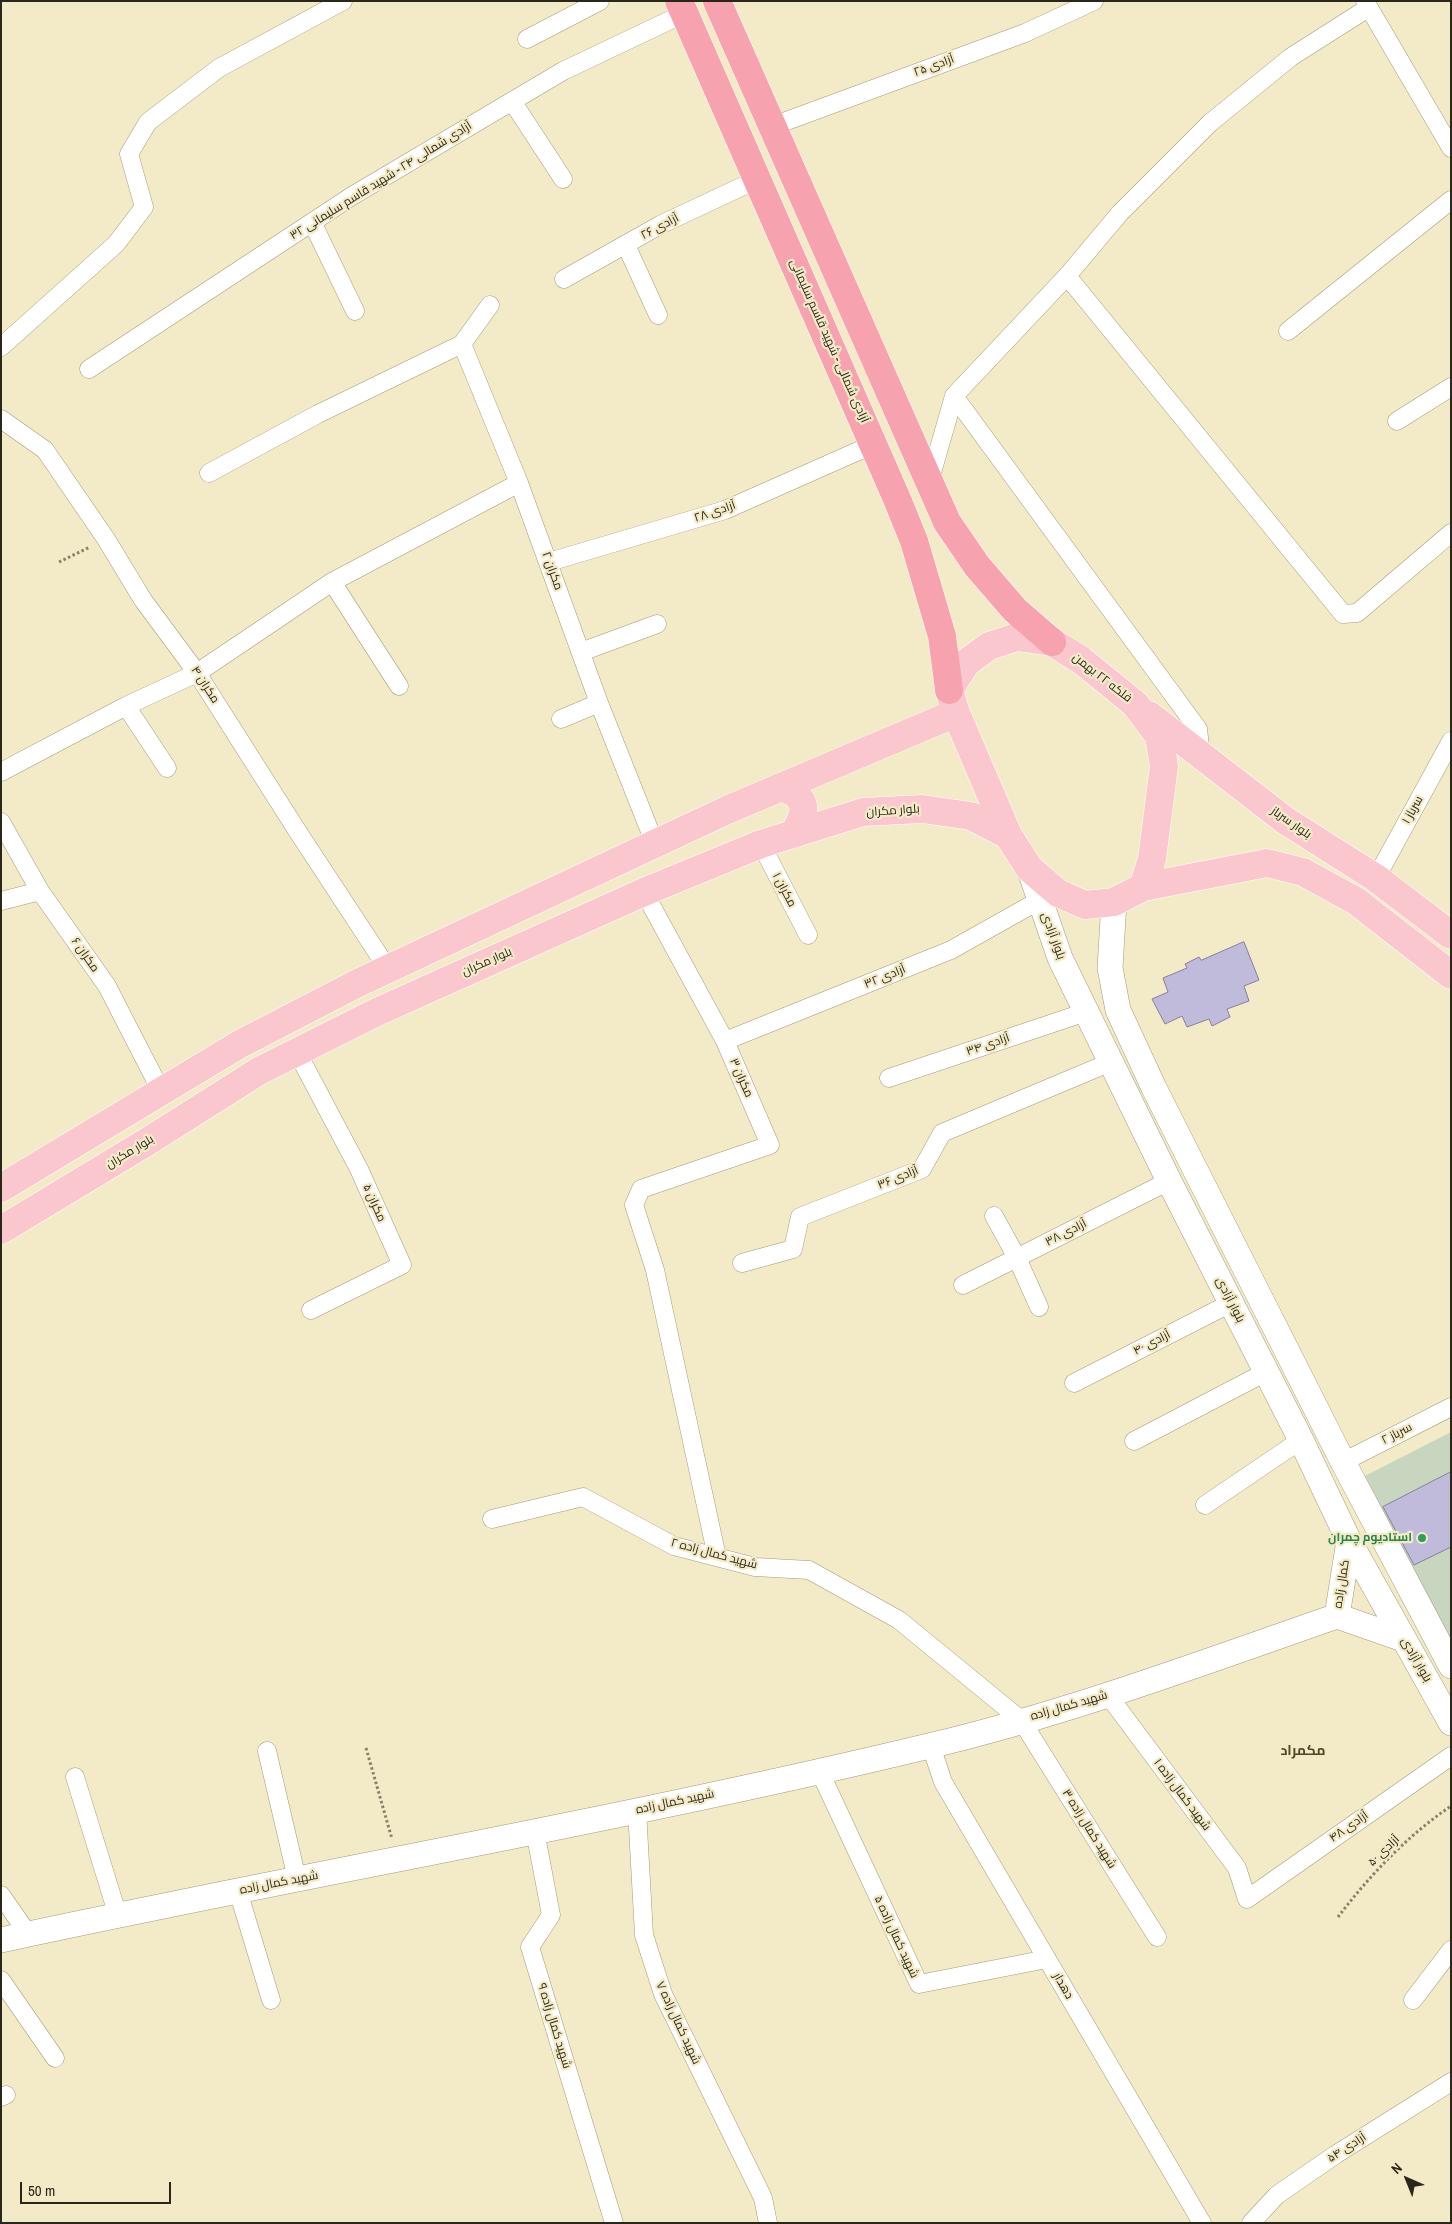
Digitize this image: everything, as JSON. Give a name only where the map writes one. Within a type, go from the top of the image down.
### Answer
[{"type":"highway","points":[[717,1],[947,522],[977,566],[1015,610],[1052,642]]},
{"type":"highway","name":"آزادی شمالی - شهید قاسم سلیمانی","points":[[682,7],[874,444],[914,541],[942,636],[952,702]]},
{"type":"main road","name":"فلکه ۲۲ بهمن","points":[[952,702],[966,663],[989,646],[1018,637],[1052,642],[1081,660],[1136,704],[1159,736],[1164,766],[1152,859],[1143,887]]},
{"type":"main road","points":[[1,1188],[240,1044],[388,969],[780,787],[952,702],[1008,835],[1029,868],[1058,893],[1085,905],[1114,902],[1143,887],[1267,863],[1303,872],[1356,901],[1451,975]]},
{"type":"main road","name":"بلوار سرباز","points":[[1136,704],[1286,821],[1376,878],[1451,935]]},
{"type":"main road","points":[[780,787],[794,792],[801,799],[804,808],[803,816],[792,834]]},
{"type":"main road","name":"بلوار مکران","points":[[1,1230],[150,1140],[259,1071],[377,1012],[644,892],[761,844],[863,812],[922,808],[971,816],[1008,835]]},
{"type":"main road","name":"بلوار آزادی","points":[[1029,868],[1060,958],[1169,1181],[1301,1440],[1349,1541],[1451,1723]]},
{"type":"main road","points":[[1114,902],[1110,968],[1118,1010],[1154,1088],[1343,1462],[1451,1666]]},
{"type":"main road","name":"کمال زاده","points":[[1349,1541],[1337,1616],[1403,1639]]},
{"type":"main road","name":"شهید کمال زاده","points":[[1,1940],[637,1810],[931,1746],[1108,1695],[1337,1616]]},
{"type":"street","points":[[1,347],[116,244],[144,206],[129,154],[148,122],[219,68],[343,1]]},
{"type":"street","points":[[527,39],[600,1]]},
{"type":"street","name":"آزادی ۲۵","points":[[773,126],[1025,32],[1094,1]]},
{"type":"street","points":[[929,484],[954,396],[1067,276],[1120,213],[1210,123],[1291,57],[1366,5],[1451,148]]},
{"type":"street","name":"آزادی شمالی ۲۴ - شهید قاسم سلیمانی ۳۲","points":[[89,369],[352,196],[563,71],[682,7]]},
{"type":"street","points":[[512,101],[562,179]]},
{"type":"street","name":"آزادی ۲۶","points":[[564,279],[660,225],[758,179]]},
{"type":"street","points":[[1288,331],[1451,200]]},
{"type":"street","points":[[312,222],[355,311]]},
{"type":"street","points":[[626,245],[658,315]]},
{"type":"street","points":[[1067,276],[1343,614],[1357,613],[1451,533]]},
{"type":"street","points":[[209,473],[318,414],[462,344],[490,305]]},
{"type":"street","name":"مکران ۲","points":[[462,344],[519,483],[599,703],[655,844]]},
{"type":"street","points":[[1397,421],[1451,387]]},
{"type":"street","points":[[954,396],[1198,729],[1201,755]]},
{"type":"street","name":"مکران ۴","points":[[1,419],[45,450],[106,539],[143,600],[197,673],[388,969]]},
{"type":"street","name":"آزادی ۲۸","points":[[549,562],[725,510],[874,444]]},
{"type":"street","points":[[1,772],[126,706],[197,673],[332,582],[519,483]]},
{"type":"street","points":[[332,582],[399,686]]},
{"type":"street","points":[[581,652],[657,624]]},
{"type":"street","points":[[562,719],[599,703]]},
{"type":"street","points":[[126,706],[167,768]]},
{"type":"street","name":"سرباز ۱","points":[[1376,878],[1451,741]]},
{"type":"street","name":"مکران ۶","points":[[1,822],[40,891],[107,986],[161,1091]]},
{"type":"street","name":"مکران ۱","points":[[761,844],[808,935]]},
{"type":"street","points":[[1,901],[40,891]]},
{"type":"street","name":"مکران ۳","points":[[644,892],[725,1041],[770,1145],[642,1189],[634,1205],[655,1270],[717,1557]]},
{"type":"street","name":"آزادی ۳۲","points":[[725,1041],[951,950],[1040,900]]},
{"type":"street","name":"آزادی ۳۴","points":[[889,1078],[1086,1012]]},
{"type":"street","name":"مکران ۵","points":[[297,1052],[359,1169],[402,1265],[311,1310]]},
{"type":"street","name":"آزادی ۳۶","points":[[742,1263],[793,1249],[800,1217],[922,1170],[942,1133],[1111,1062]]},
{"type":"street","name":"آزادی ۳۸","points":[[963,1285],[1169,1181]]},
{"type":"street","points":[[994,1216],[1017,1258],[1039,1307]]},
{"type":"street","name":"آزادی ۴۰","points":[[1074,1383],[1231,1303]]},
{"type":"street","points":[[1134,1441],[1266,1372]]},
{"type":"street","name":"سرباز ۲","points":[[1343,1462],[1451,1407]]},
{"type":"street","points":[[1205,1505],[1301,1440]]},
{"type":"street","name":"شهید کمال زاده ۲","points":[[492,1519],[583,1497],[674,1546],[754,1566],[809,1570],[898,1620],[1021,1720]]},
{"type":"street","name":"شهید کمال زاده ۱","points":[[1108,1695],[1237,1868],[1247,1899]]},
{"type":"street","name":"شهید کمال زاده ۳","points":[[1021,1720],[1157,1937]]},
{"type":"street","name":"دهدار","points":[[931,1746],[943,1782],[1202,2223]]},
{"type":"street","points":[[268,1751],[297,1879]]},
{"type":"street","name":"آزادی ۴۸","points":[[1247,1899],[1451,1756]]},
{"type":"street","name":"شهید کمال زاده ۵","points":[[819,1770],[919,1984],[1047,1959]]},
{"type":"street","points":[[75,1776],[118,1916]]},
{"type":"street","name":"شهید کمال زاده ۷","points":[[637,1810],[644,1935],[663,1994],[763,2198],[768,2223]]},
{"type":"street","name":"شهید کمال زاده ۹","points":[[535,1831],[552,1915],[530,1947],[614,2223]]},
{"type":"street","points":[[238,1891],[271,2000]]},
{"type":"street","points":[[1,1895],[28,1934]]},
{"type":"street","points":[[1413,2000],[1451,1950]]},
{"type":"street","points":[[1,1980],[55,2058]]},
{"type":"street","name":"آزادی ۵۴","points":[[1251,2223],[1277,2195],[1451,2082]]},
{"type":"path","points":[[59,562],[106,539]]},
{"type":"path","points":[[366,1748],[398,1859]]},
{"type":"path","name":"آزادی ۵۰","points":[[1338,1917],[1364,1882],[1426,1823],[1451,1806]]},
{"type":"green space","name":"استادیوم چمران","points":[[1451,1432],[1451,1646],[1361,1478]]},
{"type":"building","points":[[1244,942],[1259,980],[1244,986],[1249,1001],[1227,1009],[1230,1017],[1212,1026],[1209,1019],[1187,1027],[1182,1016],[1165,1024],[1152,999],[1168,992],[1163,978],[1187,968],[1185,964],[1199,957],[1201,960]]},
{"type":"building","points":[[1451,1472],[1451,1547],[1414,1565],[1383,1507]]},
{"type":"place","name":"استادیوم چمران","points":[[1422,1538]]},
{"type":"district","name":"مکمراد","points":[[1303,1751]]}]
